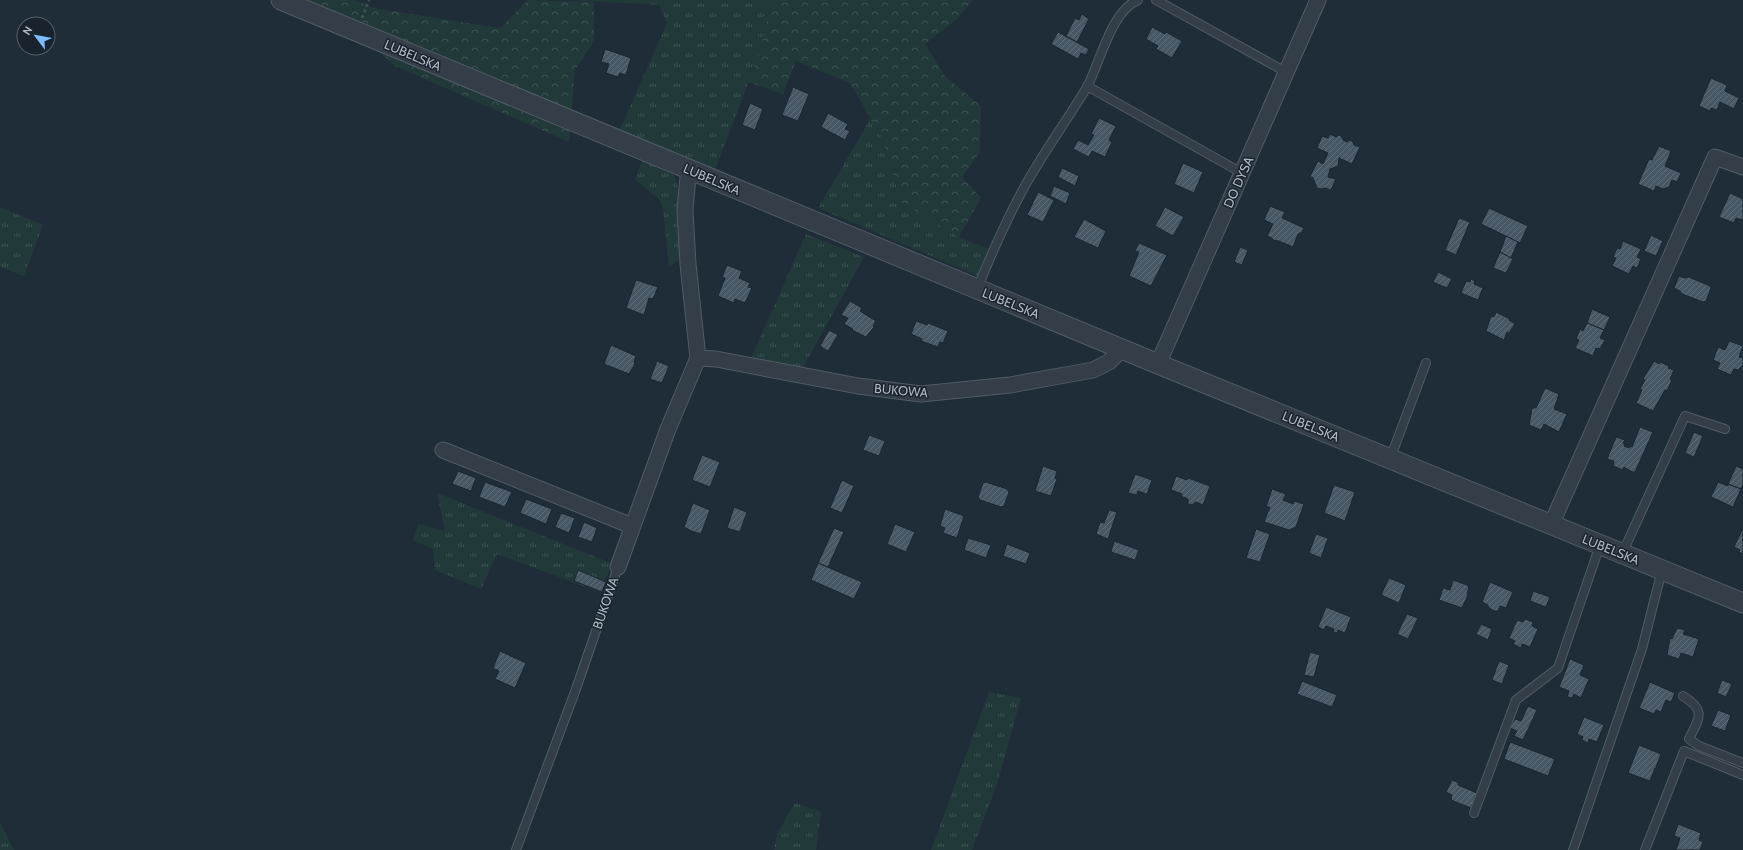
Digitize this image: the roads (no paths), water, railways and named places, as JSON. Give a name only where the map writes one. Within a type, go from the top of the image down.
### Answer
[{"type":"street","name":"LUBELSKA","points":[[281,0],[1158,364],[1743,603]]},
{"type":"street","name":"DO DYSA","points":[[1158,364],[1318,0]]},
{"type":"street","points":[[1551,525],[1715,157],[1743,167]]},
{"type":"street","name":"BUKOWA","points":[[618,567],[668,429],[698,358],[688,264],[685,210],[690,169]]},
{"type":"street","name":"BUKOWA","points":[[698,358],[716,359],[858,386],[921,394],[1010,385],[1093,370],[1109,362],[1122,349]]},
{"type":"street","points":[[443,450],[632,526]]},
{"type":"lane","points":[[977,289],[1005,224],[1030,177],[1087,86],[1099,61],[1111,29],[1122,14],[1138,0]]},
{"type":"lane","points":[[1156,0],[1286,72]]},
{"type":"lane","points":[[1087,86],[1242,173]]},
{"type":"lane","points":[[1390,459],[1426,363]]},
{"type":"lane","points":[[1622,554],[1685,416],[1725,429]]},
{"type":"lane","points":[[1474,813],[1516,700],[1558,668],[1600,545]]},
{"type":"lane","name":"BUKOWA","points":[[516,850],[576,689],[618,567]]},
{"type":"lane","points":[[1573,850],[1642,649],[1662,570]]},
{"type":"lane","points":[[1684,696],[1696,705],[1700,714],[1698,724],[1689,739],[1699,746],[1743,763]]},
{"type":"lane","points":[[1645,850],[1684,751],[1743,775]]}]
